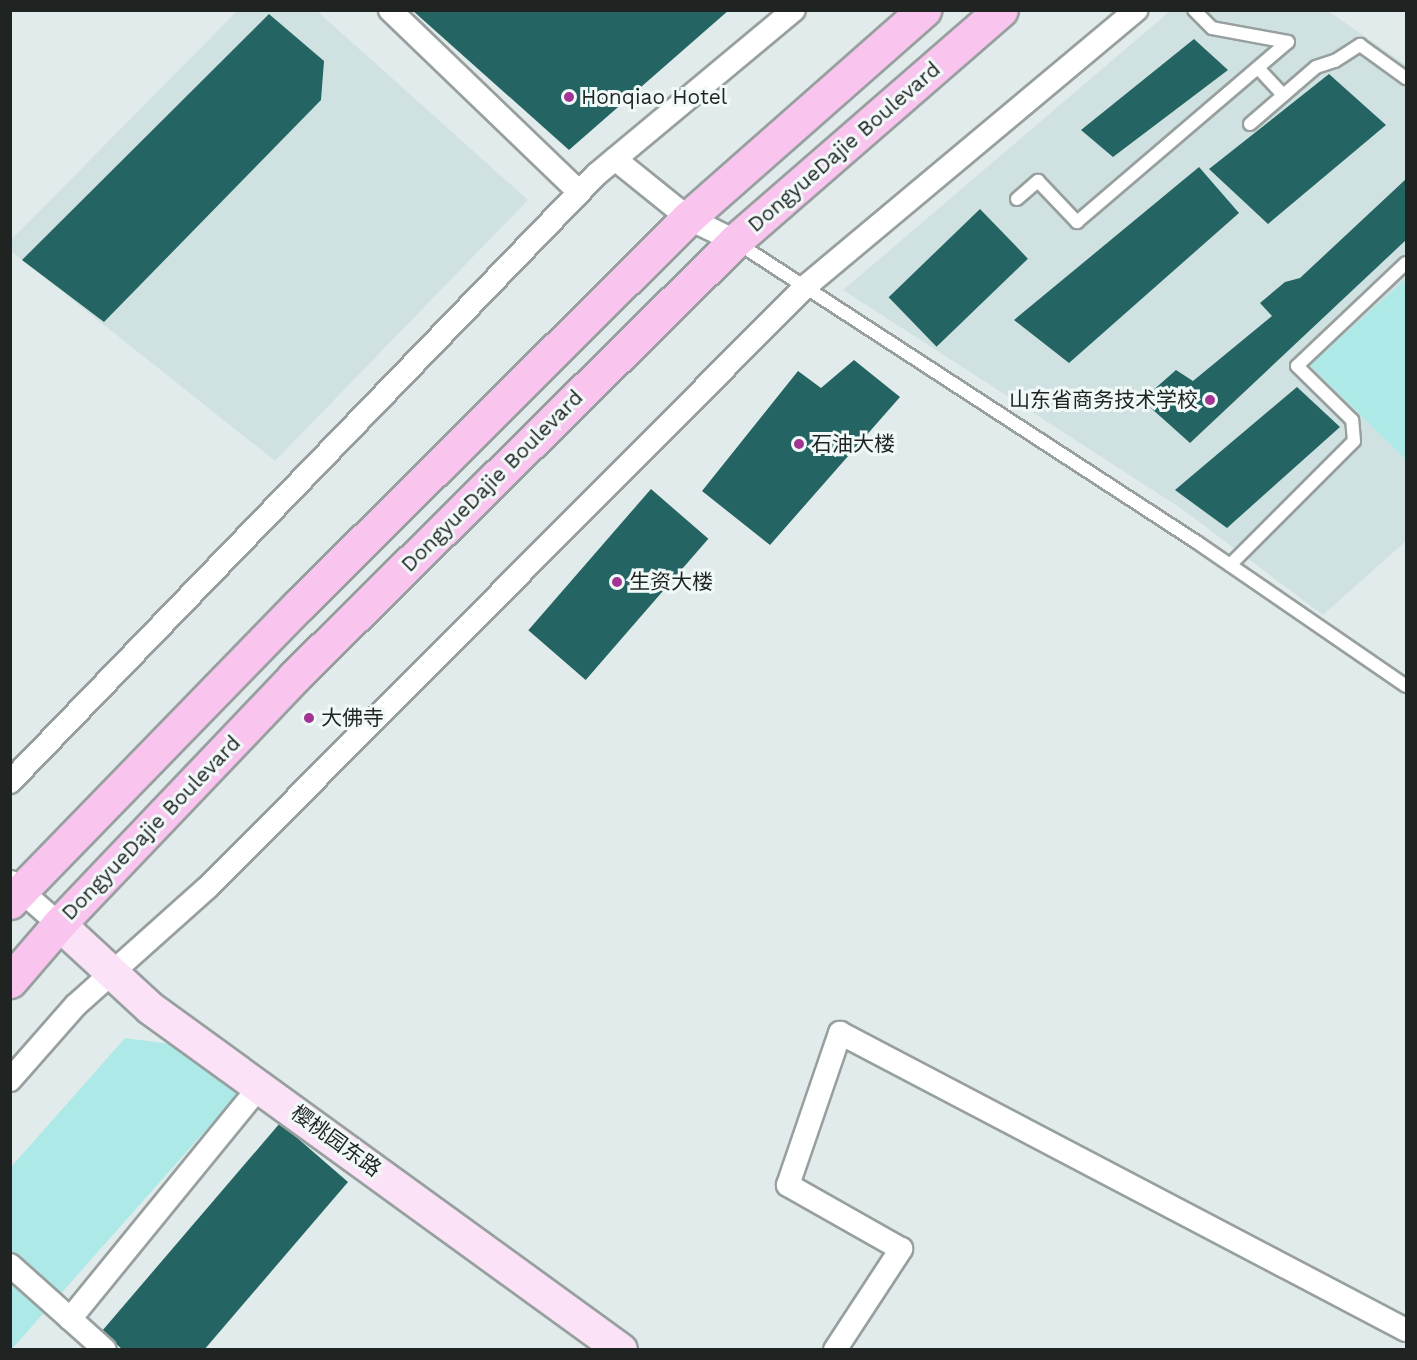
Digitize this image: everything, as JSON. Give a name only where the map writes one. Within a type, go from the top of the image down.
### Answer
[{"type":"main road","points":[[14,891],[688,218],[924,10]]},
{"type":"main road","name":"DongyueDajie Boulevard","points":[[10,981],[59,924],[294,678],[735,241],[1001,10]]},
{"type":"street","points":[[390,10],[579,192]]},
{"type":"street","points":[[10,782],[579,192],[615,159],[794,10]]},
{"type":"street","points":[[10,1080],[76,1005],[208,887],[805,287],[1137,10]]},
{"type":"street","points":[[615,159],[688,218],[735,241]]},
{"type":"street","points":[[14,891],[59,924]]},
{"type":"street","name":"樱桃园东路","points":[[59,924],[150,1008],[621,1350]]},
{"type":"street","points":[[836,1350],[901,1249],[788,1185],[840,1033],[1407,1330]]},
{"type":"street","points":[[70,1319],[260,1086]]},
{"type":"street","points":[[10,1265],[98,1347]]},
{"type":"lane","points":[[1017,199],[1038,181],[1077,222],[1288,42],[1212,28],[1194,10]]},
{"type":"lane","points":[[1250,124],[1316,67],[1335,61],[1360,45],[1407,78]]},
{"type":"lane","points":[[1257,68],[1283,95]]},
{"type":"lane","points":[[735,241],[1230,565],[1407,686]]},
{"type":"lane","points":[[1230,565],[1354,441],[1352,420],[1297,366],[1407,263]]},
{"type":"shaded area","points":[[237,11],[317,11],[528,200],[275,461],[11,251],[10,241]]},
{"type":"shaded area","name":"山东省商务技术学校","points":[[1170,11],[1328,11],[1406,65],[1406,541],[1323,615],[1182,509],[843,290]]},
{"type":"shaded area","points":[[1406,279],[1406,460],[1310,365]]},
{"type":"shaded area","points":[[125,1038],[193,1047],[244,1087],[11,1350],[11,1167]]},
{"type":"building","name":"Honqiao Hotel","points":[[412,10],[729,10],[569,150]]},
{"type":"building","points":[[269,14],[324,61],[321,100],[104,322],[22,260]]},
{"type":"building","points":[[1194,39],[1228,70],[1113,157],[1081,130]]},
{"type":"building","points":[[1329,74],[1386,125],[1268,224],[1209,169]]},
{"type":"building","points":[[1199,167],[1239,213],[1069,363],[1014,320]]},
{"type":"building","points":[[1406,179],[1406,240],[1190,443],[1142,400],[1176,370],[1193,381],[1272,316],[1260,303],[1285,282],[1300,278]]},
{"type":"building","points":[[980,209],[1028,259],[937,347],[889,297]]},
{"type":"building","name":"石油大楼","points":[[854,360],[900,397],[770,545],[702,491],[798,371],[821,388]]},
{"type":"building","points":[[1297,387],[1340,427],[1227,528],[1175,490]]},
{"type":"building","name":"生资大楼","points":[[651,489],[708,539],[586,680],[528,630]]},
{"type":"building","points":[[280,1123],[348,1182],[204,1350],[123,1350],[102,1331]]},
{"type":"place","name":"Honqiao Hotel","points":[[569,97]]},
{"type":"place","name":"山东省商务技术学校","points":[[1210,400]]},
{"type":"place","name":"石油大楼","points":[[799,444]]},
{"type":"place","name":"生资大楼","points":[[617,582]]},
{"type":"place","name":"大佛寺","points":[[309,718]]}]
